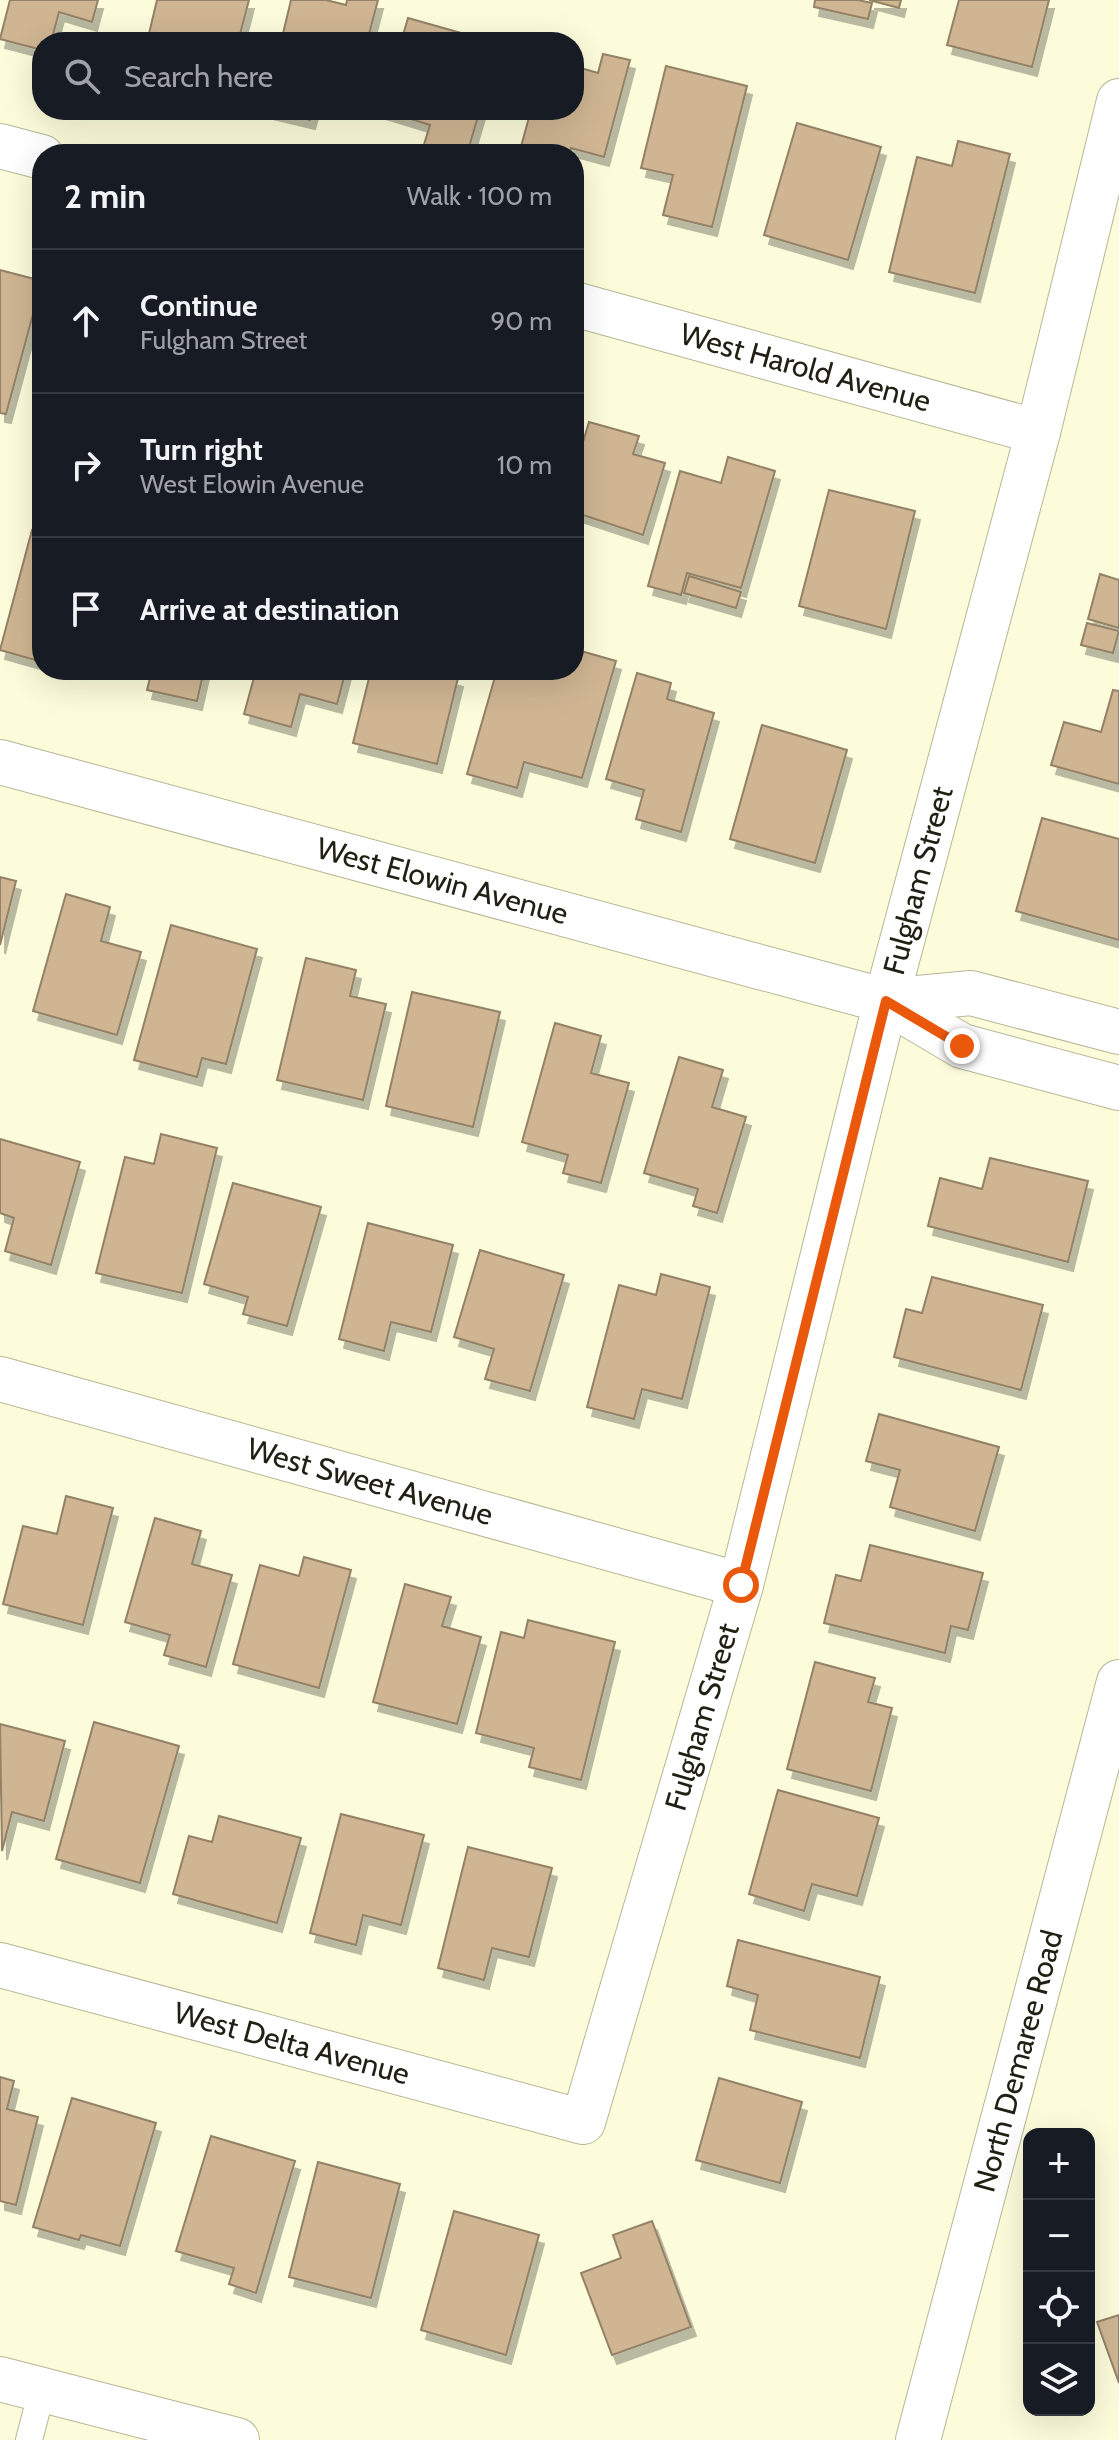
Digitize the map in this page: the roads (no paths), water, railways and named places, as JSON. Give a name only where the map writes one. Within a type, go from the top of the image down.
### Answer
[{"type":"street","name":"Fulgham Street","points":[[583,2122],[741,1585],[886,1001],[1038,432],[1119,101]]},
{"type":"street","points":[[0,146],[32,154]]},
{"type":"street","name":"West Harold Avenue","points":[[584,307],[1038,432]]},
{"type":"street","name":"West Elowin Avenue","points":[[0,762],[886,1001],[962,1046],[1119,1088]]},
{"type":"street","name":"West Elowin Avenue","points":[[886,1001],[971,993],[1119,1032]]},
{"type":"street","name":"West Sweet Avenue","points":[[0,1379],[741,1585]]},
{"type":"street","name":"North Demaree Road","points":[[918,2440],[1119,1682]]},
{"type":"street","name":"West Delta Avenue","points":[[0,1965],[583,2122]]},
{"type":"street","points":[[0,2379],[237,2440]]},
{"type":"lane","points":[[29,2440],[42,2390]]}]
